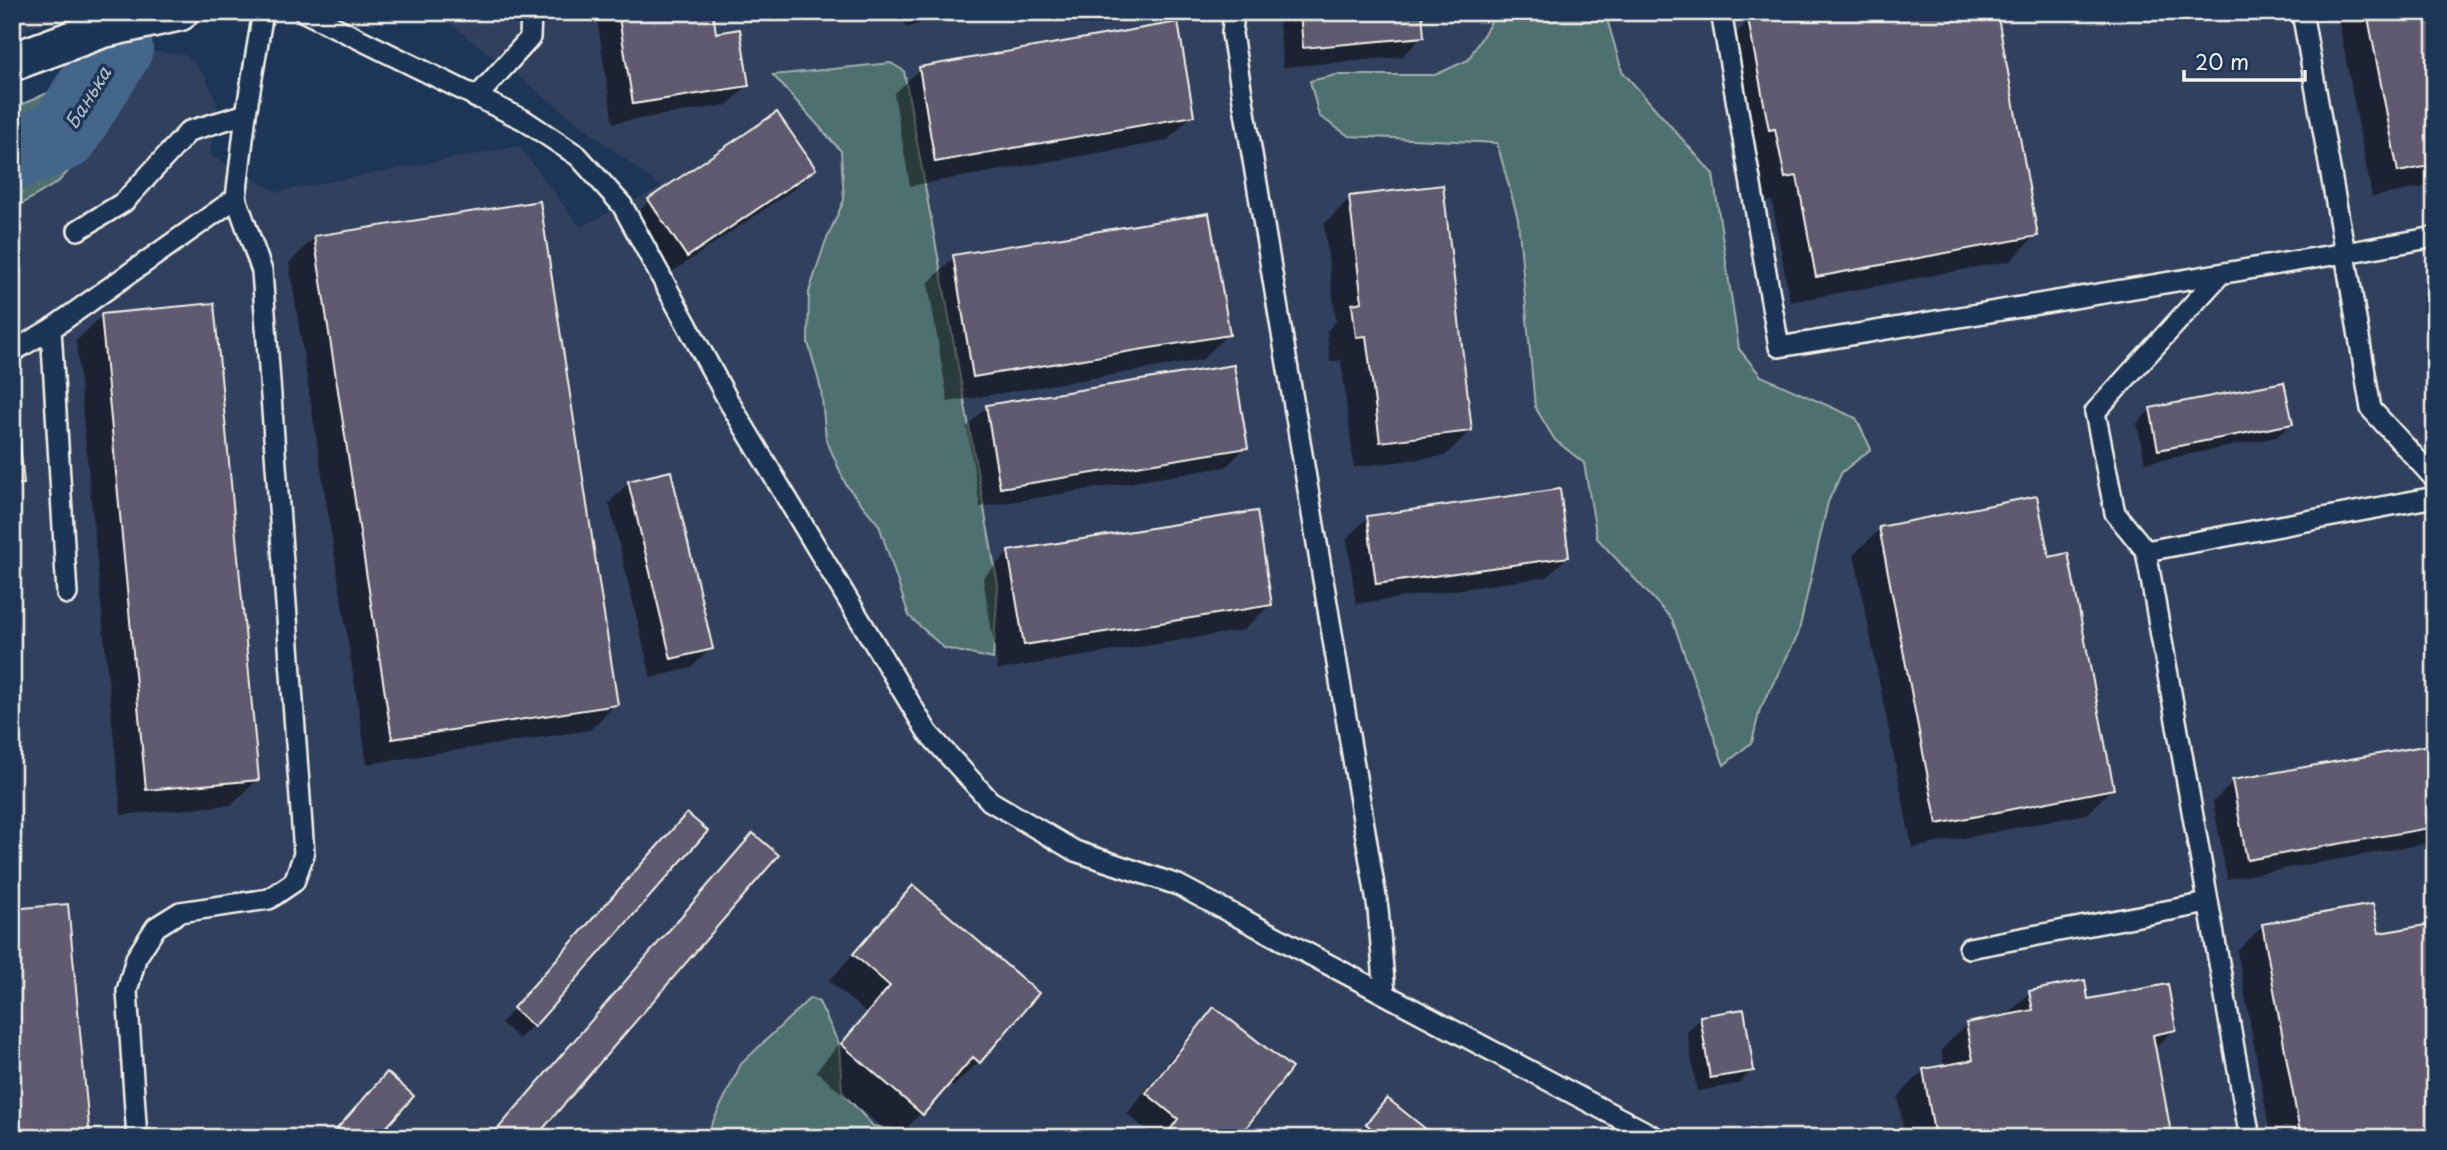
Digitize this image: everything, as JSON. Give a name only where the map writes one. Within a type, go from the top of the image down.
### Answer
[{"type":"street","points":[[12,62],[102,29],[164,14]]},
{"type":"lane","points":[[137,1138],[127,991],[136,958],[156,927],[180,912],[269,899],[294,882],[304,854],[262,271],[236,198],[246,114],[263,12]]},
{"type":"lane","points":[[303,12],[524,120],[578,156],[622,205],[729,402],[928,733],[990,801],[1074,851],[1178,886],[1657,1138]]},
{"type":"lane","points":[[476,98],[530,38],[531,12]]},
{"type":"lane","points":[[1234,12],[1231,34],[1378,909],[1385,994]]},
{"type":"lane","points":[[1721,12],[1779,347],[2218,277],[2435,237]]},
{"type":"lane","points":[[2302,12],[2371,409],[2435,479]]},
{"type":"lane","points":[[78,230],[124,202],[189,131],[246,114]]},
{"type":"lane","points":[[12,352],[51,329],[236,198]]},
{"type":"lane","points":[[2218,277],[2095,412],[2115,513],[2146,551],[2250,1138]]},
{"type":"lane","points":[[51,329],[67,594]]},
{"type":"lane","points":[[2146,551],[2435,496]]},
{"type":"lane","points":[[1969,948],[2208,903]]},
{"type":"shaded area","points":[[12,12],[73,12],[12,36]]},
{"type":"shaded area","points":[[435,12],[2435,12],[2435,1138],[12,1138],[12,155],[63,135],[117,48],[186,55],[205,76],[217,104],[210,155],[276,192],[519,146],[580,227],[661,187]]},
{"type":"green space","points":[[1497,12],[1605,12],[1622,71],[1713,174],[1739,349],[1761,376],[1856,418],[1871,449],[1842,472],[1828,502],[1798,635],[1760,709],[1752,742],[1724,765],[1672,619],[1597,538],[1584,463],[1555,440],[1535,407],[1518,219],[1497,143],[1349,136],[1319,116],[1310,81],[1336,75],[1435,75],[1468,60]]},
{"type":"green space","points":[[117,48],[95,143],[58,182],[12,210],[12,109],[74,81]]},
{"type":"green space","points":[[891,63],[904,71],[998,585],[993,659],[944,648],[909,616],[879,525],[846,485],[826,439],[821,389],[808,342],[809,292],[825,243],[844,200],[841,151],[773,75]]},
{"type":"green space","points":[[810,998],[819,1002],[839,1044],[842,1092],[873,1126],[954,1138],[705,1138],[741,1064]]},
{"type":"building","points":[[618,12],[713,12],[716,33],[740,29],[749,86],[633,104]]},
{"type":"building","points":[[1300,12],[1422,12],[1424,37],[1303,48]]},
{"type":"building","points":[[1784,12],[1997,12],[2038,236],[1816,277],[1797,176],[1785,178],[1775,129],[1769,130],[1748,19]]},
{"type":"building","points":[[2367,12],[2435,12],[2435,165],[2398,172]]},
{"type":"building","points":[[1178,22],[1194,116],[935,162],[919,67]]},
{"type":"building","points":[[777,112],[816,169],[687,257],[648,199]]},
{"type":"building","points":[[1443,185],[1472,431],[1380,442],[1366,336],[1356,337],[1352,304],[1362,302],[1349,196]]},
{"type":"building","points":[[540,201],[618,705],[392,739],[314,236]]},
{"type":"building","points":[[1209,213],[1230,335],[973,377],[953,255]]},
{"type":"building","points":[[214,303],[259,780],[146,790],[101,314]]},
{"type":"building","points":[[1234,365],[1248,448],[1000,488],[986,405]]},
{"type":"building","points":[[2284,382],[2293,424],[2158,450],[2150,408]]},
{"type":"building","points":[[19,431],[24,484],[12,485],[12,432]]},
{"type":"building","points":[[671,471],[713,649],[671,659],[628,481]]},
{"type":"building","points":[[1560,489],[1569,557],[1376,584],[1367,516]]},
{"type":"building","points":[[2037,496],[2049,557],[2068,553],[2114,789],[1937,824],[1879,527]]},
{"type":"building","points":[[1257,511],[1272,605],[1024,645],[1008,551]]},
{"type":"building","points":[[2435,744],[2435,827],[2247,860],[2232,780]]},
{"type":"building","points":[[687,813],[708,831],[534,1027],[513,1008]]},
{"type":"building","points":[[753,833],[779,855],[535,1138],[490,1138]]},
{"type":"building","points":[[913,885],[1039,993],[980,1063],[973,1057],[923,1115],[841,1044],[890,986],[853,954]]},
{"type":"building","points":[[68,904],[90,1138],[12,1138],[12,909]]},
{"type":"building","points":[[2373,904],[2379,933],[2432,924],[2435,940],[2435,1138],[2301,1138],[2262,924]]},
{"type":"building","points":[[2085,980],[2088,999],[2168,984],[2176,1030],[2153,1035],[2172,1138],[1935,1138],[1923,1069],[1973,1060],[1966,1023],[2033,1010],[2029,991]]},
{"type":"building","points":[[1214,1007],[1292,1068],[1238,1138],[1164,1138],[1178,1119],[1146,1093]]},
{"type":"building","points":[[1744,1009],[1754,1071],[1710,1078],[1700,1016]]},
{"type":"building","points":[[387,1072],[414,1096],[377,1138],[329,1138]]},
{"type":"building","points":[[1387,1098],[1437,1138],[1384,1138],[1366,1124]]},
{"type":"waterway","name":"Банька","points":[[12,155],[63,135],[117,48]]}]
